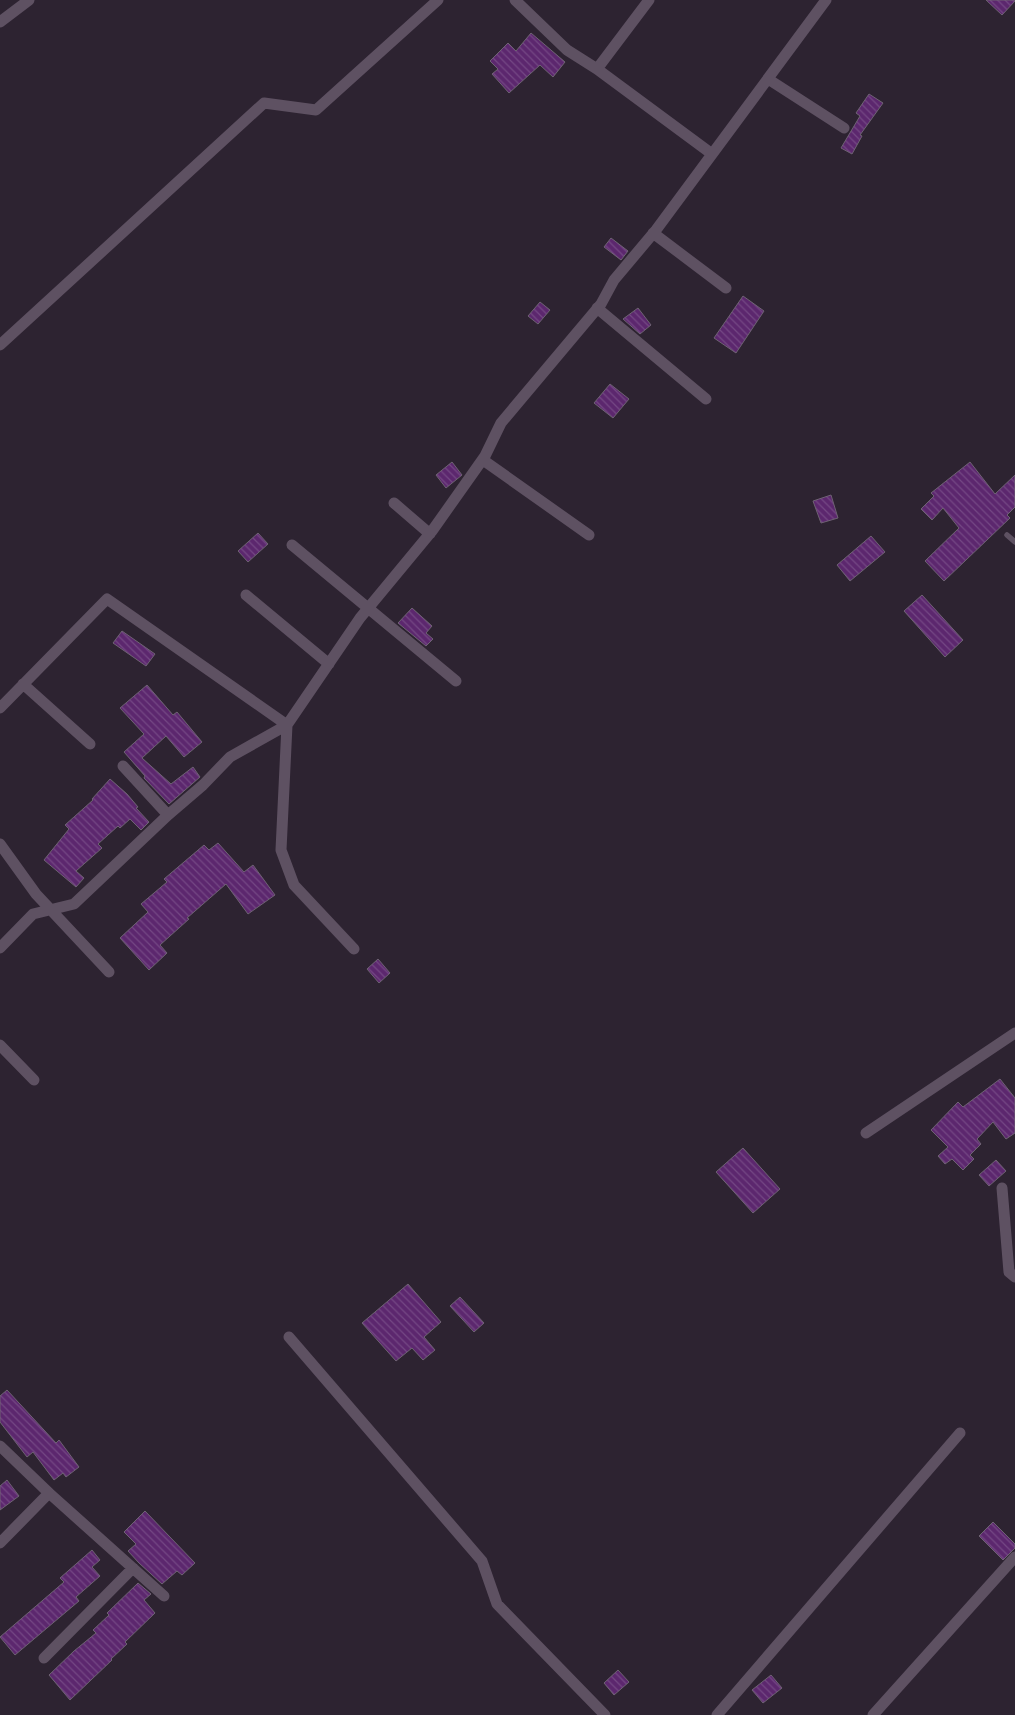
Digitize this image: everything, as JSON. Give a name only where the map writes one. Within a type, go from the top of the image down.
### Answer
[{"type":"street","points":[[0,22],[29,0]]},
{"type":"street","points":[[0,345],[264,103],[316,110],[438,0]]},
{"type":"street","points":[[515,0],[567,50],[597,69],[712,154]]},
{"type":"street","points":[[597,69],[650,0]]},
{"type":"street","points":[[0,948],[33,914],[74,904],[230,757],[287,725],[369,609],[430,534],[483,460],[502,423],[597,308],[614,280],[653,234],[826,0]]},
{"type":"street","points":[[768,79],[844,128]]},
{"type":"street","points":[[653,234],[726,288]]},
{"type":"street","points":[[597,308],[706,399]]},
{"type":"street","points":[[483,460],[589,535]]},
{"type":"street","points":[[394,503],[430,534]]},
{"type":"street","points":[[292,545],[456,681]]},
{"type":"street","points":[[246,595],[329,664]]},
{"type":"street","points":[[0,708],[107,600],[287,725]]},
{"type":"street","points":[[23,684],[90,744]]},
{"type":"street","points":[[287,725],[281,850],[294,886],[354,948]]},
{"type":"street","points":[[123,766],[168,816]]},
{"type":"street","points":[[0,844],[36,894],[109,972]]},
{"type":"street","points":[[866,1133],[1015,1033]]},
{"type":"street","points":[[0,1045],[34,1080]]},
{"type":"street","points":[[1002,1188],[1009,1272],[1015,1277]]},
{"type":"street","points":[[289,1337],[482,1561],[497,1604],[605,1715]]},
{"type":"street","points":[[716,1715],[960,1433]]},
{"type":"street","points":[[0,1446],[49,1493],[164,1596]]},
{"type":"street","points":[[0,1542],[49,1493]]},
{"type":"street","points":[[873,1715],[1015,1557]]},
{"type":"street","points":[[44,1658],[132,1568]]},
{"type":"lane","points":[[1007,535],[1015,542]]},
{"type":"building","points":[[986,0],[1015,0],[1015,1],[1002,15]]},
{"type":"building","points":[[531,33],[565,62],[553,77],[540,65],[509,93],[492,74],[498,69],[490,61],[508,43],[516,51]]},
{"type":"building","points":[[869,94],[883,103],[860,135],[862,136],[852,154],[841,148],[860,116],[856,113]]},
{"type":"building","points":[[611,238],[628,251],[621,260],[604,247]]},
{"type":"building","points":[[743,296],[764,311],[736,353],[714,338]]},
{"type":"building","points":[[540,302],[550,310],[538,324],[528,316]]},
{"type":"building","points":[[638,308],[651,325],[640,334],[623,319]]},
{"type":"building","points":[[610,384],[629,399],[613,418],[594,403]]},
{"type":"building","points":[[452,462],[462,475],[446,488],[436,475]]},
{"type":"building","points":[[970,462],[995,494],[1015,475],[1015,507],[1007,515],[1010,518],[944,581],[925,561],[959,528],[943,508],[932,520],[921,509],[934,496],[931,493]]},
{"type":"building","points":[[831,495],[838,518],[821,523],[813,501]]},
{"type":"building","points":[[258,533],[268,544],[248,562],[238,551]]},
{"type":"building","points":[[871,536],[885,552],[850,581],[837,565]]},
{"type":"building","points":[[922,595],[963,640],[945,657],[904,611]]},
{"type":"building","points":[[412,608],[432,626],[426,633],[433,639],[426,646],[398,623]]},
{"type":"building","points":[[122,631],[155,654],[146,666],[113,643]]},
{"type":"building","points":[[147,685],[173,715],[177,712],[202,742],[184,757],[166,736],[142,758],[171,784],[193,767],[200,777],[169,804],[144,778],[145,776],[124,752],[144,734],[120,708]]},
{"type":"building","points":[[110,779],[127,794],[138,807],[136,808],[149,822],[141,830],[130,819],[120,828],[118,826],[98,844],[102,848],[76,871],[84,878],[76,887],[44,860],[69,829],[65,825],[93,800]]},
{"type":"building","points":[[218,843],[244,872],[253,865],[275,895],[248,914],[226,884],[187,918],[189,919],[160,945],[167,953],[149,970],[120,938],[148,912],[141,904],[167,882],[164,879],[204,845],[209,850]]},
{"type":"building","points":[[378,959],[390,973],[379,983],[367,969]]},
{"type":"building","points":[[1000,1079],[1015,1098],[1015,1133],[1006,1139],[993,1122],[977,1139],[981,1144],[970,1155],[974,1159],[963,1170],[952,1159],[945,1164],[938,1156],[948,1147],[931,1130],[958,1102],[963,1107]]},
{"type":"building","points":[[743,1148],[780,1189],[753,1213],[716,1172]]},
{"type":"building","points":[[996,1160],[1006,1171],[989,1186],[979,1175]]},
{"type":"building","points":[[408,1284],[441,1322],[424,1337],[435,1350],[423,1360],[412,1348],[396,1361],[362,1323]]},
{"type":"building","points":[[460,1297],[484,1323],[474,1332],[450,1306]]},
{"type":"building","points":[[7,1390],[56,1443],[59,1440],[79,1467],[66,1477],[63,1473],[54,1480],[33,1452],[27,1457],[0,1422],[0,1396]]},
{"type":"building","points":[[7,1480],[19,1496],[0,1510],[0,1486]]},
{"type":"building","points":[[145,1511],[195,1563],[182,1575],[177,1571],[162,1584],[128,1551],[136,1544],[124,1532]]},
{"type":"building","points":[[993,1522],[1015,1544],[1015,1548],[1003,1560],[979,1536]]},
{"type":"building","points":[[92,1550],[100,1560],[92,1567],[100,1576],[76,1597],[79,1601],[15,1655],[0,1637],[64,1582],[60,1578]]},
{"type":"building","points":[[138,1583],[151,1594],[144,1600],[155,1613],[125,1642],[127,1644],[112,1660],[70,1700],[49,1675],[96,1633],[93,1630],[109,1615],[107,1613]]},
{"type":"building","points":[[618,1670],[629,1682],[614,1695],[604,1683]]},
{"type":"building","points":[[771,1675],[782,1688],[763,1703],[752,1690]]}]
